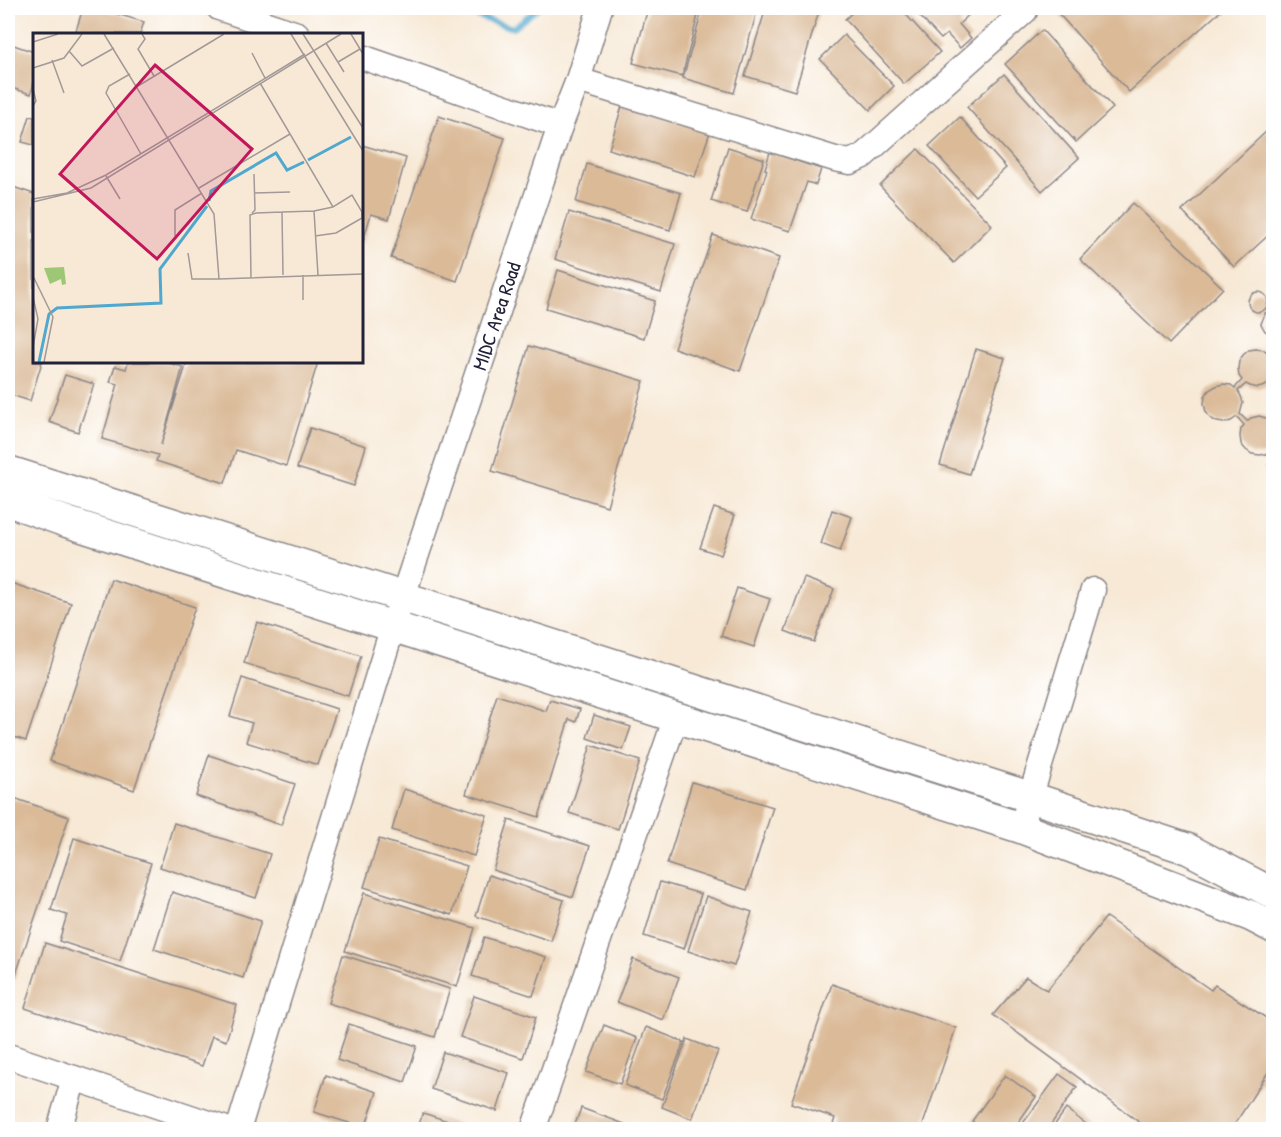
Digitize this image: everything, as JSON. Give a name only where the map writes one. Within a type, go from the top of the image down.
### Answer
[{"type":"street","points":[[219,8],[294,33]]},
{"type":"street","name":"MIDC Area Road","points":[[238,1130],[402,597],[560,126],[578,80],[600,8]]},
{"type":"street","points":[[578,80],[850,162],[862,156],[1025,10]]},
{"type":"street","points":[[363,57],[560,126]]},
{"type":"street","points":[[8,471],[1188,849],[1269,891],[1262,922],[1021,828],[67,522],[8,501]]},
{"type":"street","points":[[67,522],[78,494]]},
{"type":"street","points":[[138,544],[147,516]]},
{"type":"street","points":[[243,578],[252,549]]},
{"type":"street","points":[[1021,828],[1093,590]]},
{"type":"street","points":[[533,1130],[676,717]]},
{"type":"street","points":[[8,1056],[229,1130]]},
{"type":"street","points":[[59,1130],[74,1078]]},
{"type":"building","points":[[83,8],[97,8],[144,22],[140,33],[75,33]]},
{"type":"building","points":[[648,8],[700,8],[682,76],[633,63]]},
{"type":"building","points":[[703,8],[758,8],[734,93],[683,78]]},
{"type":"building","points":[[766,8],[820,8],[795,91],[745,76]]},
{"type":"building","points":[[858,8],[900,8],[940,52],[904,84],[845,19]]},
{"type":"building","points":[[912,8],[974,8],[959,24],[971,38],[960,48],[947,34],[941,39]]},
{"type":"building","points":[[1062,8],[1224,8],[1129,92],[1057,12]]},
{"type":"building","points":[[1042,30],[1113,108],[1076,142],[1005,64]]},
{"type":"building","points":[[844,35],[894,86],[870,110],[820,59]]},
{"type":"building","points":[[8,43],[33,52],[33,86],[31,94],[8,87]]},
{"type":"building","points":[[1004,74],[1079,158],[1042,191],[967,107]]},
{"type":"building","points":[[623,103],[710,132],[695,177],[609,149]]},
{"type":"building","points":[[30,116],[33,117],[33,145],[22,142]]},
{"type":"building","points":[[439,116],[505,138],[457,281],[391,258]]},
{"type":"building","points":[[960,117],[1006,168],[975,196],[929,146]]},
{"type":"building","points":[[1270,128],[1274,132],[1274,230],[1234,267],[1182,211]]},
{"type":"building","points":[[8,138],[15,140],[11,154],[8,153]]},
{"type":"building","points":[[363,145],[406,158],[389,219],[371,214],[363,242]]},
{"type":"building","points":[[728,147],[764,159],[747,212],[711,201]]},
{"type":"building","points":[[918,149],[992,225],[954,263],[880,186]]},
{"type":"building","points":[[770,152],[821,169],[816,185],[807,182],[790,231],[751,219],[767,170],[765,169]]},
{"type":"building","points":[[587,164],[681,193],[670,230],[576,202]]},
{"type":"building","points":[[13,187],[33,194],[33,363],[42,363],[30,401],[8,394],[8,207]]},
{"type":"building","points":[[1133,203],[1223,288],[1169,344],[1080,259]]},
{"type":"building","points":[[569,212],[675,244],[661,292],[555,259]]},
{"type":"building","points":[[713,235],[779,258],[740,371],[674,348]]},
{"type":"building","points":[[558,270],[655,301],[644,338],[546,308]]},
{"type":"building","points":[[1258,292],[1265,295],[1268,302],[1265,309],[1258,312],[1251,309],[1248,302],[1251,295]]},
{"type":"building","points":[[1274,309],[1274,335],[1265,331],[1261,324],[1265,313]]},
{"type":"building","points":[[529,346],[644,381],[607,506],[492,471]]},
{"type":"building","points":[[976,349],[1005,358],[969,474],[940,465]]},
{"type":"building","points":[[1249,350],[1264,350],[1274,358],[1274,389],[1269,383],[1258,388],[1246,384],[1238,391],[1243,403],[1240,414],[1247,421],[1259,416],[1269,420],[1274,416],[1274,449],[1267,454],[1260,455],[1252,454],[1241,444],[1241,429],[1244,425],[1237,417],[1224,423],[1217,422],[1210,418],[1204,404],[1209,390],[1216,386],[1223,384],[1235,388],[1242,380],[1239,376],[1239,361]]},
{"type":"building","points":[[128,363],[169,363],[183,367],[161,445],[187,363],[318,363],[286,466],[236,450],[225,483],[156,461],[158,455],[102,439],[118,384],[110,382],[115,366],[126,369]]},
{"type":"building","points":[[65,375],[94,384],[78,432],[49,422]]},
{"type":"building","points":[[310,428],[366,446],[354,486],[297,468]]},
{"type":"building","points":[[1274,456],[1274,472],[1268,465]]},
{"type":"building","points":[[714,508],[735,515],[721,555],[700,548]]},
{"type":"building","points":[[832,510],[852,517],[840,551],[821,544]]},
{"type":"building","points":[[804,578],[834,589],[814,642],[785,631]]},
{"type":"building","points":[[111,579],[195,607],[134,790],[50,761]]},
{"type":"building","points":[[8,582],[71,603],[26,741],[8,735]]},
{"type":"building","points":[[737,588],[770,599],[754,647],[721,636]]},
{"type":"building","points":[[257,622],[361,656],[348,696],[244,663]]},
{"type":"building","points":[[242,678],[337,709],[318,765],[246,742],[252,723],[230,716]]},
{"type":"building","points":[[497,695],[546,711],[550,700],[580,709],[576,722],[569,719],[539,817],[466,794]]},
{"type":"building","points":[[594,715],[631,727],[623,750],[587,738]]},
{"type":"building","points":[[591,745],[640,761],[618,829],[569,813]]},
{"type":"building","points":[[209,755],[295,784],[281,825],[196,796]]},
{"type":"building","points":[[692,782],[773,807],[747,890],[667,864]]},
{"type":"building","points":[[404,789],[487,815],[474,856],[392,830]]},
{"type":"building","points":[[8,796],[69,817],[12,986],[8,984]]},
{"type":"building","points":[[509,820],[590,846],[573,897],[493,870]]},
{"type":"building","points":[[174,823],[270,854],[256,898],[160,867]]},
{"type":"building","points":[[74,838],[151,863],[120,961],[59,941],[67,915],[51,910]]},
{"type":"building","points":[[379,839],[467,866],[452,915],[364,887]]},
{"type":"building","points":[[489,875],[564,900],[551,941],[476,916]]},
{"type":"building","points":[[660,882],[701,894],[684,949],[644,936]]},
{"type":"building","points":[[172,892],[261,921],[243,978],[154,949]]},
{"type":"building","points":[[364,893],[475,928],[457,987],[345,951]]},
{"type":"building","points":[[706,896],[752,912],[734,966],[688,951]]},
{"type":"building","points":[[1106,917],[1211,990],[1215,985],[1274,1023],[1274,1063],[1231,1130],[1150,1130],[993,1015],[1026,977],[1047,990]]},
{"type":"building","points":[[484,937],[546,957],[533,996],[472,976]]},
{"type":"building","points":[[45,943],[237,1005],[226,1041],[212,1036],[202,1066],[25,1008]]},
{"type":"building","points":[[343,955],[450,989],[435,1037],[328,1003]]},
{"type":"building","points":[[633,959],[679,977],[663,1020],[617,1002]]},
{"type":"building","points":[[832,984],[956,1028],[921,1130],[831,1130],[835,1118],[791,1103]]},
{"type":"building","points":[[474,996],[536,1017],[523,1058],[460,1037]]},
{"type":"building","points":[[349,1024],[417,1046],[405,1082],[337,1060]]},
{"type":"building","points":[[604,1025],[637,1038],[620,1084],[586,1072]]},
{"type":"building","points":[[646,1027],[684,1042],[662,1099],[625,1085]]},
{"type":"building","points":[[687,1039],[718,1051],[692,1119],[662,1107]]},
{"type":"building","points":[[443,1052],[509,1073],[497,1111],[431,1089]]},
{"type":"building","points":[[1059,1074],[1077,1087],[1047,1130],[1018,1130]]},
{"type":"building","points":[[326,1075],[377,1092],[365,1128],[314,1112]]},
{"type":"building","points":[[1005,1075],[1036,1097],[1013,1130],[984,1130],[972,1121]]},
{"type":"building","points":[[581,1108],[638,1129],[573,1130]]},
{"type":"building","points":[[1066,1109],[1094,1130],[1051,1130]]},
{"type":"building","points":[[423,1113],[473,1129],[417,1130]]},
{"type":"waterway","points":[[452,8],[513,28],[538,8]]}]
